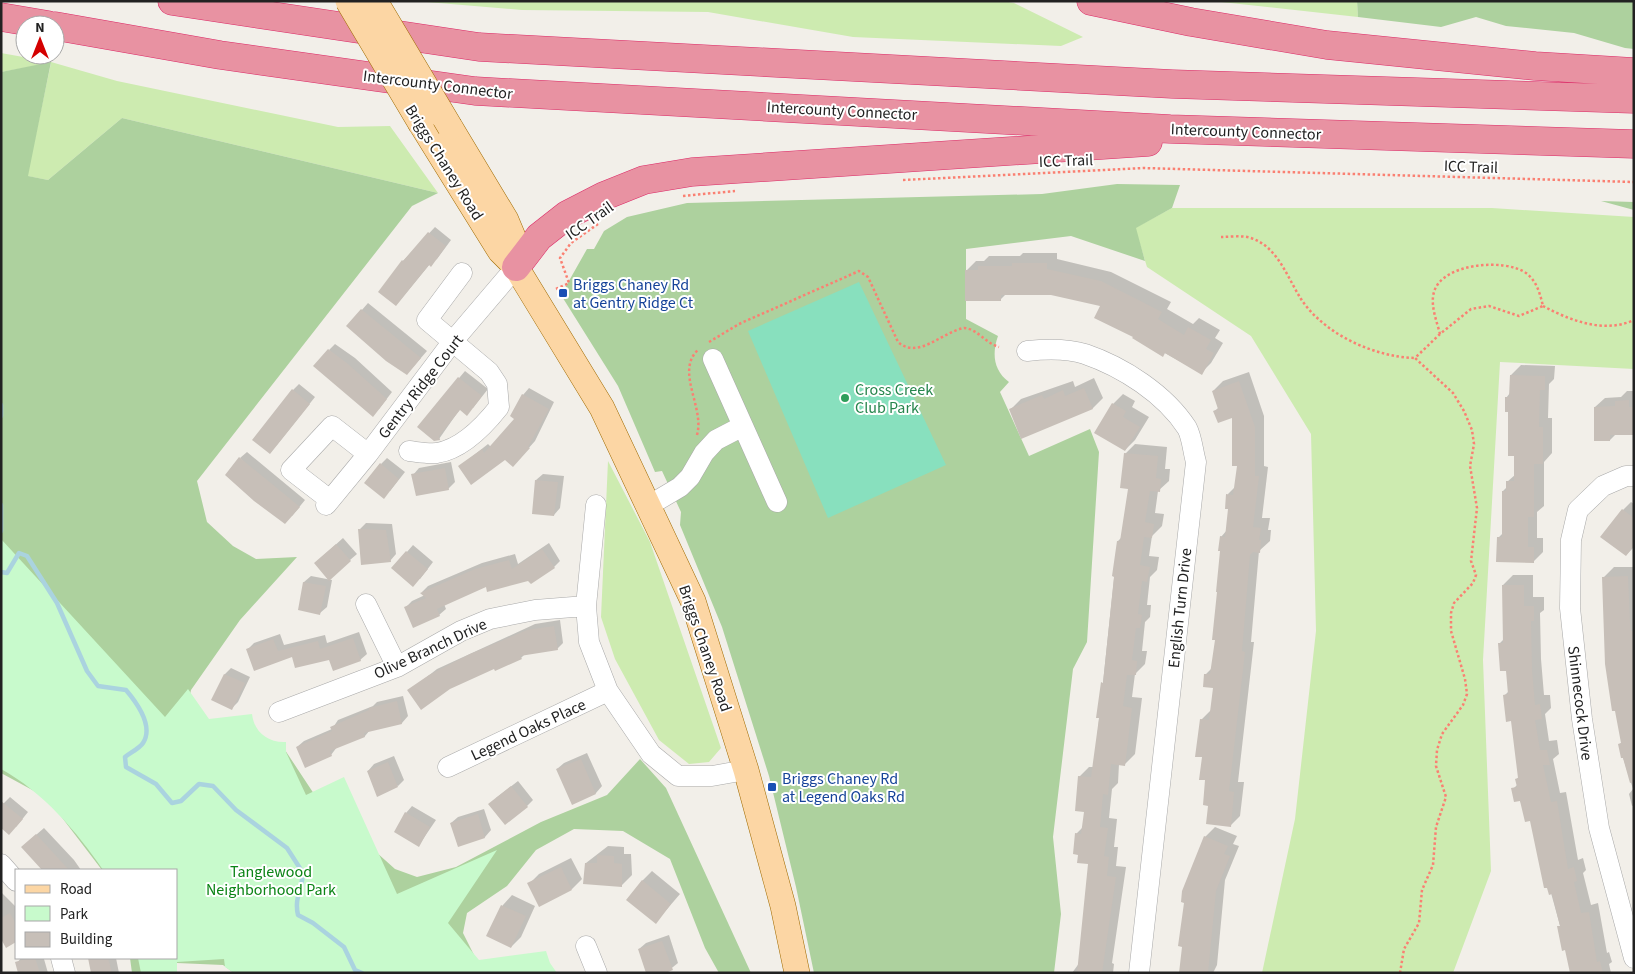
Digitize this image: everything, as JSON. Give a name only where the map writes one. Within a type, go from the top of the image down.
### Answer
[{"type":"highway","points":[[172,1],[479,47],[1172,84],[1634,99]]},
{"type":"highway","points":[[1091,1],[1191,22],[1327,46],[1535,66],[1634,72]]},
{"type":"highway","points":[[1,17],[15,19]]},
{"type":"highway","name":"Intercounty Connector","points":[[65,28],[220,55],[475,91],[1170,129],[1634,144]]},
{"type":"highway","points":[[516,267],[539,237],[567,215],[604,196],[644,180],[692,172],[1296,133]]},
{"type":"main road","name":"Briggs Chaney Road","points":[[348,1],[421,124],[500,251],[516,267],[602,408],[693,601],[746,770],[784,906],[797,973]]},
{"type":"main road","name":"Briggs Chaney Road","points":[[375,1],[506,220],[516,244],[516,267]]},
{"type":"street","name":"Gentry Ridge Court","points":[[368,454],[332,426],[292,470],[328,503],[368,454],[453,341],[516,267]]},
{"type":"street","points":[[409,451],[436,453],[452,448],[475,432],[499,407],[500,395],[493,378],[427,320],[462,273]]},
{"type":"street","name":"English Turn Drive","points":[[1028,351],[1060,349],[1085,354],[1125,374],[1162,399],[1188,430],[1196,462],[1139,973]]},
{"type":"street","points":[[707,350],[777,502]]},
{"type":"street","points":[[648,506],[680,487],[690,478],[704,453],[716,440],[743,426]]},
{"type":"street","name":"Shinnecock Drive","points":[[1634,476],[1626,476],[1603,486],[1578,510],[1571,540],[1570,608],[1582,719],[1599,828],[1634,958]]},
{"type":"street","points":[[596,505],[586,606],[589,642],[608,691],[651,754],[678,776],[712,776],[746,770]]},
{"type":"street","points":[[366,604],[397,667]]},
{"type":"street","name":"Olive Branch Drive","points":[[279,712],[397,667],[461,631],[490,620],[534,610],[586,606]]},
{"type":"street","name":"Legend Oaks Place","points":[[448,767],[608,691]]},
{"type":"street","points":[[1,864],[15,880]]},
{"type":"street","points":[[586,946],[597,973]]},
{"type":"street","points":[[61,959],[65,973]]},
{"type":"path","name":"ICC Trail","points":[[901,180],[1143,168],[1634,182]]},
{"type":"path","points":[[680,196],[737,191]]},
{"type":"path","name":"ICC Trail","points":[[556,289],[569,283],[560,258],[571,243],[600,222]]},
{"type":"path","points":[[1220,237],[1251,238],[1266,247],[1285,268],[1300,298],[1317,319],[1350,340],[1394,357],[1415,358],[1453,393],[1464,411],[1472,430],[1474,444],[1470,466],[1477,508],[1471,561],[1476,575],[1473,583],[1454,603],[1451,613],[1451,631],[1465,678],[1467,694],[1463,704],[1442,734],[1437,750],[1436,766],[1446,797],[1436,827],[1433,865],[1422,890],[1419,923],[1404,949],[1400,973]]},
{"type":"path","points":[[1440,334],[1433,303],[1434,291],[1443,279],[1462,269],[1483,265],[1509,266],[1526,273],[1538,287],[1543,306],[1570,320],[1604,326],[1627,323],[1634,320]]},
{"type":"path","points":[[695,442],[700,420],[691,385],[690,362],[740,324],[859,271],[868,277],[898,342],[906,348],[918,348],[964,328],[971,329],[987,343],[999,347]]},
{"type":"path","points":[[1415,358],[1440,334],[1471,309],[1489,306],[1519,316],[1543,306]]},
{"type":"green space","points":[[415,1],[1003,1],[1014,3],[1083,37],[1061,46],[853,37],[708,12],[522,10]]},
{"type":"green space","points":[[1212,1],[1357,1],[1358,17]]},
{"type":"green space","points":[[1357,1],[1634,1],[1634,49],[1574,33],[1506,26],[1476,17],[1441,27],[1358,17]]},
{"type":"green space","points":[[1,53],[15,56],[15,65],[40,65],[1,72]]},
{"type":"green space","points":[[36,65],[50,65],[28,176],[48,180],[122,118],[438,193],[412,206],[197,481],[207,522],[233,546],[256,559],[297,557],[240,620],[191,690],[180,741],[283,747],[318,800],[395,869],[417,877],[456,867],[541,822],[607,795],[640,759],[666,788],[751,973],[719,973],[705,948],[670,859],[623,831],[574,829],[536,850],[507,886],[467,913],[463,933],[483,973],[234,973],[223,965],[177,963],[177,973],[132,973],[130,959],[178,959],[178,869],[101,869],[47,798],[1,773],[1,72]]},
{"type":"green space","points":[[51,65],[61,65],[117,81],[338,127],[390,126],[438,193],[122,118],[48,180],[27,176]]},
{"type":"green space","points":[[1117,184],[1180,185],[1172,208],[1136,228],[1145,261],[1071,236],[966,249],[966,319],[998,336],[995,361],[1000,372],[1009,382],[1000,392],[1029,456],[1090,429],[1099,452],[1087,642],[1073,669],[1053,837],[1061,914],[1054,973],[814,973],[796,887],[769,776],[722,627],[680,525],[681,512],[662,471],[655,472],[618,386],[561,295],[587,249],[594,249],[604,231],[627,217],[687,203],[1042,194]]},
{"type":"green space","points":[[1601,201],[1634,202],[1634,210]]},
{"type":"green space","points":[[1172,208],[1492,208],[1634,217],[1634,369],[1500,362],[1483,660],[1491,871],[1453,973],[1262,973],[1295,819],[1316,631],[1311,434],[1251,336],[1147,267],[1135,228]]},
{"type":"green space","name":"Cross Creek Club Park","points":[[859,282],[946,465],[828,518],[748,331]]},
{"type":"green space","points":[[608,461],[650,542],[721,748],[709,762],[689,764],[659,740],[615,659],[601,617]]},
{"type":"green space","name":"Tanglewood Neighborhood Park","points":[[1,539],[165,717],[188,689],[209,719],[252,714],[256,726],[263,735],[273,741],[286,742],[286,752],[306,795],[344,777],[397,894],[497,850],[448,923],[479,960],[546,951],[550,963],[557,973],[234,973],[225,967],[224,959],[177,962],[177,973],[141,973],[138,959],[178,959],[178,869],[102,869],[82,841],[45,801],[16,778],[1,769]]},
{"type":"building","points":[[428,232],[446,246],[431,267],[429,265],[396,306],[378,292],[402,260]]},
{"type":"building","points":[[1012,263],[1047,263],[1047,269],[1101,281],[1162,312],[1158,319],[1184,335],[1188,327],[1211,340],[1206,349],[1214,353],[1202,375],[1165,353],[1163,357],[1133,337],[1094,318],[1100,306],[1051,295],[1001,295],[1001,301],[965,301],[965,270],[978,270],[978,266],[1012,266]]},
{"type":"building","points":[[361,309],[421,358],[407,375],[386,361],[346,326]]},
{"type":"building","points":[[328,349],[387,399],[373,417],[313,366]]},
{"type":"building","points":[[1510,375],[1545,376],[1545,390],[1540,390],[1539,427],[1543,427],[1543,464],[1534,464],[1534,517],[1528,517],[1528,547],[1534,547],[1534,563],[1496,562],[1497,537],[1502,537],[1502,491],[1506,491],[1506,481],[1514,481],[1514,456],[1508,456],[1508,412],[1505,412],[1505,397],[1509,397]]},
{"type":"building","points":[[458,377],[482,396],[467,416],[460,410],[439,436],[440,440],[434,441],[417,427]]},
{"type":"building","points":[[1239,381],[1255,427],[1255,476],[1259,476],[1253,527],[1261,528],[1259,540],[1261,540],[1260,553],[1253,552],[1250,555],[1242,651],[1245,652],[1229,791],[1234,792],[1231,827],[1206,824],[1208,806],[1203,805],[1205,780],[1199,780],[1202,757],[1195,757],[1200,719],[1209,720],[1213,688],[1203,687],[1204,674],[1210,674],[1215,640],[1212,640],[1220,551],[1218,551],[1220,536],[1225,537],[1228,509],[1225,509],[1226,494],[1233,495],[1237,466],[1232,466],[1232,418],[1218,423],[1213,411],[1218,409],[1212,391]]},
{"type":"building","points":[[1084,388],[1093,409],[1021,439],[1009,409],[1042,395],[1044,399],[1063,390],[1065,396]]},
{"type":"building","points":[[292,389],[310,404],[270,454],[252,440]]},
{"type":"building","points":[[522,394],[549,409],[528,447],[530,448],[513,467],[505,460],[471,485],[458,466],[482,449],[484,453],[514,419],[510,416]]},
{"type":"building","points":[[1629,400],[1629,407],[1634,407],[1634,435],[1610,435],[1610,441],[1594,441],[1594,407],[1615,406],[1615,401]]},
{"type":"building","points":[[1112,403],[1126,411],[1123,417],[1140,427],[1125,451],[1094,433]]},
{"type":"building","points":[[1124,453],[1158,456],[1156,478],[1161,479],[1160,492],[1150,491],[1145,522],[1154,524],[1152,538],[1144,537],[1140,565],[1150,567],[1147,582],[1142,581],[1138,614],[1142,615],[1140,628],[1136,628],[1132,660],[1137,661],[1136,675],[1127,675],[1123,706],[1132,708],[1125,766],[1111,764],[1108,795],[1103,794],[1100,827],[1108,828],[1104,856],[1109,857],[1107,876],[1116,877],[1102,973],[1077,973],[1088,864],[1077,863],[1078,855],[1073,854],[1075,833],[1081,834],[1084,812],[1075,811],[1078,776],[1091,777],[1099,718],[1096,718],[1101,682],[1103,683],[1114,577],[1112,576],[1117,541],[1120,541],[1128,489],[1120,488]]},
{"type":"building","points":[[239,457],[300,507],[285,524],[254,501],[225,475]]},
{"type":"building","points":[[380,463],[399,479],[384,499],[364,483]]},
{"type":"building","points":[[445,468],[449,490],[416,496],[411,474]]},
{"type":"building","points":[[535,480],[558,482],[554,516],[532,514]]},
{"type":"building","points":[[1622,509],[1634,518],[1634,546],[1626,556],[1600,537]]},
{"type":"building","points":[[358,529],[386,530],[391,562],[361,565]]},
{"type":"building","points":[[336,544],[351,561],[329,581],[314,563]]},
{"type":"building","points":[[542,549],[555,568],[531,584],[528,581],[487,592],[486,587],[437,609],[440,616],[413,628],[404,607],[426,598],[420,593],[475,569],[509,560],[512,569]]},
{"type":"building","points":[[406,551],[428,569],[413,587],[391,568]]},
{"type":"building","points":[[1628,576],[1630,623],[1631,631],[1634,631],[1634,782],[1630,783],[1618,744],[1621,743],[1615,711],[1612,711],[1605,664],[1602,577]]},
{"type":"building","points":[[303,582],[326,586],[320,615],[298,610]]},
{"type":"building","points":[[1502,585],[1524,585],[1524,606],[1534,606],[1534,621],[1531,621],[1532,670],[1535,705],[1540,704],[1542,719],[1535,720],[1540,750],[1547,750],[1550,765],[1543,765],[1551,802],[1557,801],[1568,869],[1574,867],[1577,881],[1574,882],[1581,913],[1589,912],[1597,962],[1600,961],[1603,973],[1570,973],[1565,950],[1562,951],[1557,926],[1560,926],[1552,894],[1549,895],[1547,888],[1544,888],[1530,821],[1525,822],[1520,801],[1514,802],[1511,788],[1517,787],[1515,779],[1518,778],[1511,721],[1506,722],[1503,695],[1508,694],[1506,671],[1500,671],[1498,643],[1503,643]]},
{"type":"building","points":[[554,626],[558,650],[520,656],[522,659],[495,671],[494,669],[450,689],[421,710],[407,690],[429,675],[470,654],[527,630]]},
{"type":"building","points":[[353,638],[361,661],[333,671],[329,660],[295,668],[292,657],[254,671],[246,649],[273,639],[278,651],[318,641],[320,649]]},
{"type":"building","points":[[224,674],[245,683],[232,710],[211,700]]},
{"type":"building","points":[[397,701],[402,724],[364,733],[365,737],[330,751],[332,756],[305,768],[296,747],[332,731],[330,727],[369,710],[369,708]]},
{"type":"building","points":[[581,759],[596,794],[572,805],[556,769]]},
{"type":"building","points":[[388,762],[398,787],[377,797],[367,771]]},
{"type":"building","points":[[511,786],[528,807],[505,825],[488,804]]},
{"type":"building","points":[[1,801],[23,819],[9,835],[1,828]]},
{"type":"building","points":[[405,812],[430,827],[419,847],[394,832]]},
{"type":"building","points":[[478,814],[485,838],[458,847],[450,823]]},
{"type":"building","points":[[36,834],[68,869],[41,869],[21,847]]},
{"type":"building","points":[[1204,836],[1228,846],[1224,854],[1230,856],[1216,891],[1208,973],[1179,973],[1182,947],[1178,946],[1184,903],[1181,902],[1182,891]]},
{"type":"building","points":[[597,855],[614,856],[614,863],[622,864],[622,887],[583,884],[585,863],[597,863]]},
{"type":"building","points":[[561,867],[572,890],[539,907],[527,883]]},
{"type":"building","points":[[642,880],[671,904],[656,924],[626,900]]},
{"type":"building","points":[[501,905],[526,916],[511,948],[486,936]]},
{"type":"building","points":[[10,913],[15,922],[15,943],[6,948],[1,939],[1,918]]},
{"type":"building","points":[[662,941],[673,970],[665,973],[646,973],[638,949]]},
{"type":"building","points":[[35,959],[40,973],[18,973],[15,962]]},
{"type":"building","points":[[88,959],[108,959],[112,973],[91,973]]},
{"type":"waterway","points":[[1,405],[1,416]]},
{"type":"waterway","points":[[1,505],[1,531]]},
{"type":"waterway","points":[[1,572],[7,573],[19,553],[27,556],[57,603],[87,671],[98,686],[126,690],[135,701],[143,715],[147,729],[142,745],[125,757],[126,767],[156,784],[172,803],[181,801],[199,784],[213,786],[236,810],[287,848],[303,873],[297,904],[298,915],[313,923],[344,947],[355,970],[362,973]]},
{"type":"place","name":"Briggs Chaney Rd at Gentry Ridge Ct","points":[[563,293]]},
{"type":"place","name":"Cross Creek Club Park","points":[[845,398]]},
{"type":"place","name":"Briggs Chaney Rd at Legend Oaks Rd","points":[[772,787]]}]
